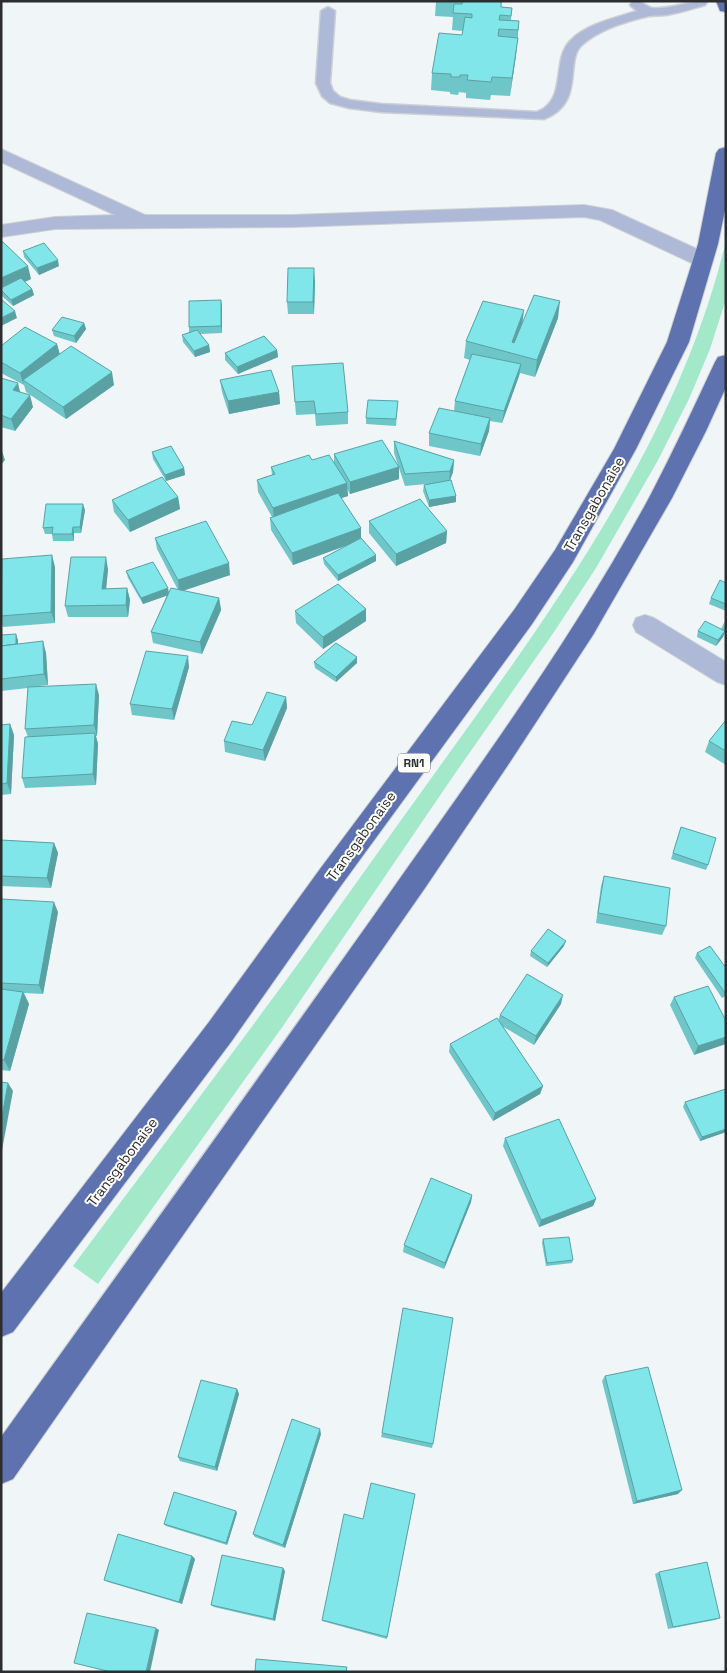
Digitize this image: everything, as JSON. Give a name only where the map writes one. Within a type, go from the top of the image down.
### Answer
[{"type":"highway","points":[[725,1],[726,8]]},
{"type":"highway","name":"Transgabonaise","points":[[1,1320],[220,1032],[336,870],[523,617],[564,556],[625,449],[678,342],[708,244],[726,152]]},
{"type":"highway","points":[[1,1467],[193,1198],[514,736],[576,641],[652,514],[678,468],[726,362]]},
{"type":"street","points":[[1,155],[143,221]]},
{"type":"street","points":[[1,231],[55,223],[292,221],[584,211],[605,214],[703,260]]},
{"type":"street","points":[[645,625],[726,675]]},
{"type":"lane","points":[[634,1],[648,12]]},
{"type":"lane","points":[[328,11],[323,83],[327,93],[335,100],[380,108],[539,116],[547,114],[556,108],[561,100],[570,50],[574,44],[592,32],[648,12],[669,11],[700,2]]},
{"type":"green space","points":[[726,241],[726,299],[710,349],[689,399],[657,462],[596,568],[283,1026],[98,1284],[73,1266],[324,928],[514,662],[559,597],[601,530],[640,461],[675,390],[704,317]]},
{"type":"building","points":[[463,1],[501,1],[501,7],[512,8],[511,16],[500,15],[499,20],[519,21],[518,30],[499,29],[498,36],[518,38],[512,78],[492,77],[491,82],[467,80],[468,75],[451,77],[451,74],[432,73],[439,33],[462,35],[465,17],[472,18],[472,14],[453,13],[454,4],[462,4]]},
{"type":"building","points":[[1,242],[3,242],[28,266],[1,278]]},
{"type":"building","points":[[44,243],[58,260],[37,268],[23,251]]},
{"type":"building","points":[[288,268],[314,268],[313,302],[287,302]]},
{"type":"building","points":[[21,278],[32,289],[11,300],[1,288]]},
{"type":"building","points":[[534,295],[560,301],[537,360],[466,341],[483,301],[524,310],[512,342],[514,343]]},
{"type":"building","points":[[1,299],[15,311],[1,318]]},
{"type":"building","points":[[221,300],[221,326],[189,327],[189,301]]},
{"type":"building","points":[[62,317],[84,323],[74,336],[52,330]]},
{"type":"building","points":[[25,327],[57,344],[20,373],[1,362],[1,346]]},
{"type":"building","points":[[197,330],[209,345],[194,351],[182,335]]},
{"type":"building","points":[[264,336],[277,350],[237,367],[225,353]]},
{"type":"building","points":[[71,346],[112,372],[63,407],[23,380]]},
{"type":"building","points":[[472,354],[521,364],[504,411],[455,401]]},
{"type":"building","points":[[343,363],[348,412],[316,414],[314,401],[295,402],[292,366]]},
{"type":"building","points":[[271,370],[279,392],[228,401],[220,380]]},
{"type":"building","points":[[1,378],[18,383],[13,390],[30,395],[11,419],[1,415]]},
{"type":"building","points":[[368,400],[398,401],[396,419],[366,418]]},
{"type":"building","points":[[439,408],[490,418],[481,444],[429,433]]},
{"type":"building","points":[[382,440],[399,467],[350,482],[334,454]]},
{"type":"building","points":[[394,441],[454,460],[450,471],[405,474]]},
{"type":"building","points":[[171,446],[184,468],[165,475],[152,452]]},
{"type":"building","points":[[309,455],[312,460],[329,455],[347,483],[273,508],[257,480],[275,474],[271,467]]},
{"type":"building","points":[[162,477],[178,497],[128,520],[112,500]]},
{"type":"building","points":[[451,480],[456,496],[429,500],[424,485]]},
{"type":"building","points":[[338,493],[361,528],[292,553],[270,518]]},
{"type":"building","points":[[420,499],[447,531],[396,554],[369,521]]},
{"type":"building","points":[[46,504],[83,504],[80,527],[73,527],[72,534],[52,534],[53,527],[43,528]]},
{"type":"building","points":[[206,521],[229,563],[178,580],[155,538]]},
{"type":"building","points":[[361,538],[376,555],[338,575],[323,558]]},
{"type":"building","points":[[52,555],[51,612],[1,616],[2,559]]},
{"type":"building","points":[[71,557],[106,557],[102,589],[127,588],[126,605],[65,606]]},
{"type":"building","points":[[153,562],[168,588],[141,598],[126,571]]},
{"type":"building","points":[[720,580],[726,583],[726,604],[711,598]]},
{"type":"building","points":[[338,584],[366,609],[323,637],[295,611]]},
{"type":"building","points":[[171,588],[219,598],[200,642],[151,632]]},
{"type":"building","points":[[705,621],[725,631],[718,640],[698,631]]},
{"type":"building","points":[[16,634],[16,644],[1,646],[1,635]]},
{"type":"building","points":[[43,641],[44,674],[1,679],[1,646]]},
{"type":"building","points":[[336,643],[357,657],[336,677],[314,662]]},
{"type":"building","points":[[146,651],[188,656],[172,709],[130,704]]},
{"type":"building","points":[[96,684],[94,725],[25,729],[28,687]]},
{"type":"building","points":[[267,692],[286,697],[263,750],[224,741],[232,721],[252,725]]},
{"type":"building","points":[[726,720],[726,751],[709,741]]},
{"type":"building","points":[[10,724],[7,783],[1,784],[1,725]]},
{"type":"building","points":[[95,733],[93,774],[22,778],[25,737]]},
{"type":"building","points":[[681,827],[716,838],[708,865],[673,853]]},
{"type":"building","points":[[1,840],[54,843],[47,878],[1,876]]},
{"type":"building","points":[[604,876],[670,888],[666,926],[598,913]]},
{"type":"building","points":[[1,899],[54,902],[39,985],[1,983]]},
{"type":"building","points":[[548,929],[566,941],[548,963],[531,951]]},
{"type":"building","points":[[710,946],[726,968],[725,993],[697,953]]},
{"type":"building","points":[[527,974],[563,995],[536,1036],[500,1015]]},
{"type":"building","points":[[708,986],[726,1021],[726,1037],[698,1046],[674,997]]},
{"type":"building","points":[[1,989],[23,992],[4,1060],[1,1059]]},
{"type":"building","points":[[497,1018],[543,1086],[495,1113],[450,1044]]},
{"type":"building","points":[[1,1082],[8,1083],[1,1122]]},
{"type":"building","points":[[726,1089],[726,1129],[702,1137],[685,1102]]},
{"type":"building","points":[[559,1119],[596,1199],[541,1220],[505,1138]]},
{"type":"building","points":[[431,1178],[472,1195],[445,1263],[404,1245]]},
{"type":"building","points":[[569,1237],[573,1260],[547,1263],[543,1239]]},
{"type":"building","points":[[403,1308],[453,1318],[433,1444],[382,1433]]},
{"type":"building","points":[[648,1367],[682,1490],[637,1501],[605,1376]]},
{"type":"building","points":[[201,1380],[237,1389],[215,1467],[178,1457]]},
{"type":"building","points":[[292,1419],[320,1429],[283,1545],[253,1534]]},
{"type":"building","points":[[371,1483],[415,1494],[387,1637],[322,1620],[344,1514],[363,1519]]},
{"type":"building","points":[[174,1492],[236,1511],[226,1543],[164,1524]]},
{"type":"building","points":[[118,1534],[192,1556],[179,1602],[104,1580]]},
{"type":"building","points":[[222,1555],[283,1568],[273,1619],[211,1605]]},
{"type":"building","points":[[707,1562],[720,1618],[673,1627],[659,1572]]},
{"type":"building","points":[[87,1613],[156,1628],[146,1672],[111,1672],[74,1663]]},
{"type":"building","points":[[256,1659],[347,1667],[346,1672],[255,1672]]}]
